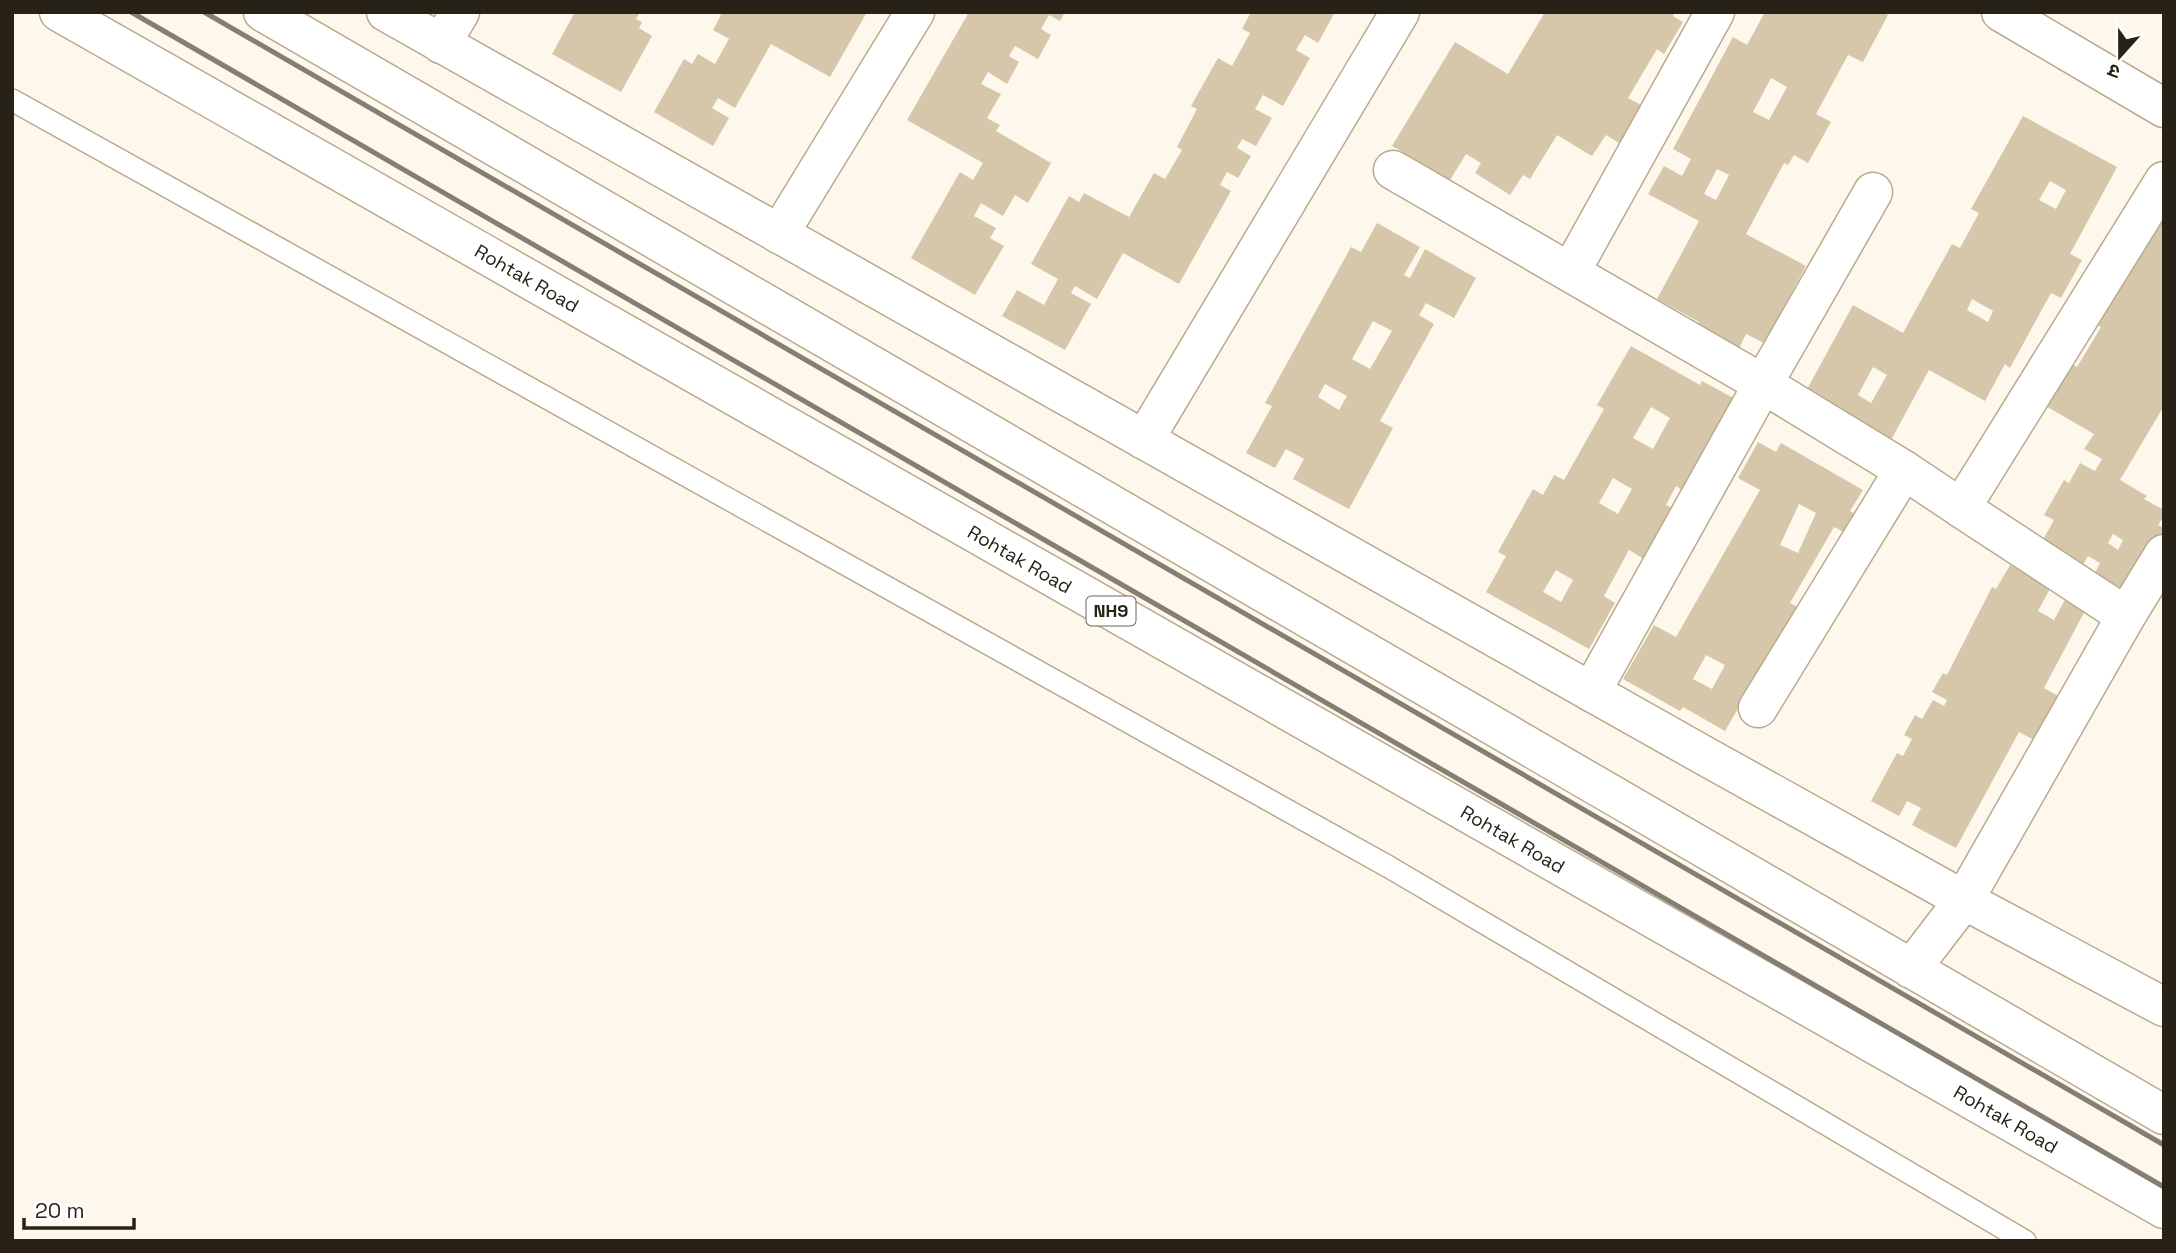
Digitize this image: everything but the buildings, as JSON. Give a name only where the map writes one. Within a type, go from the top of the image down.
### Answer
[{"type":"street","name":"Rohtak Road","points":[[59,12],[2164,1209]]},
{"type":"street","points":[[263,12],[2164,1115]]},
{"type":"street","points":[[386,12],[450,28],[779,234],[1591,692],[1964,900],[2164,1007]]},
{"type":"street","points":[[779,234],[915,12]]},
{"type":"street","points":[[1144,440],[1400,12]]},
{"type":"street","points":[[1571,271],[1714,12]]},
{"type":"street","points":[[2001,12],[2164,108]]},
{"type":"street","points":[[1393,170],[1763,384],[1904,470],[2126,616]]},
{"type":"street","points":[[1961,508],[2163,182]]},
{"type":"street","points":[[1591,692],[1873,192]]},
{"type":"street","points":[[1758,708],[1904,470]]},
{"type":"street","points":[[1912,970],[1964,900],[2164,554]]},
{"type":"lane","points":[[12,100],[1389,867],[2025,1241]]},
{"type":"railway","points":[[131,12],[2164,1187]]},
{"type":"railway","points":[[204,12],[2164,1145]]}]
